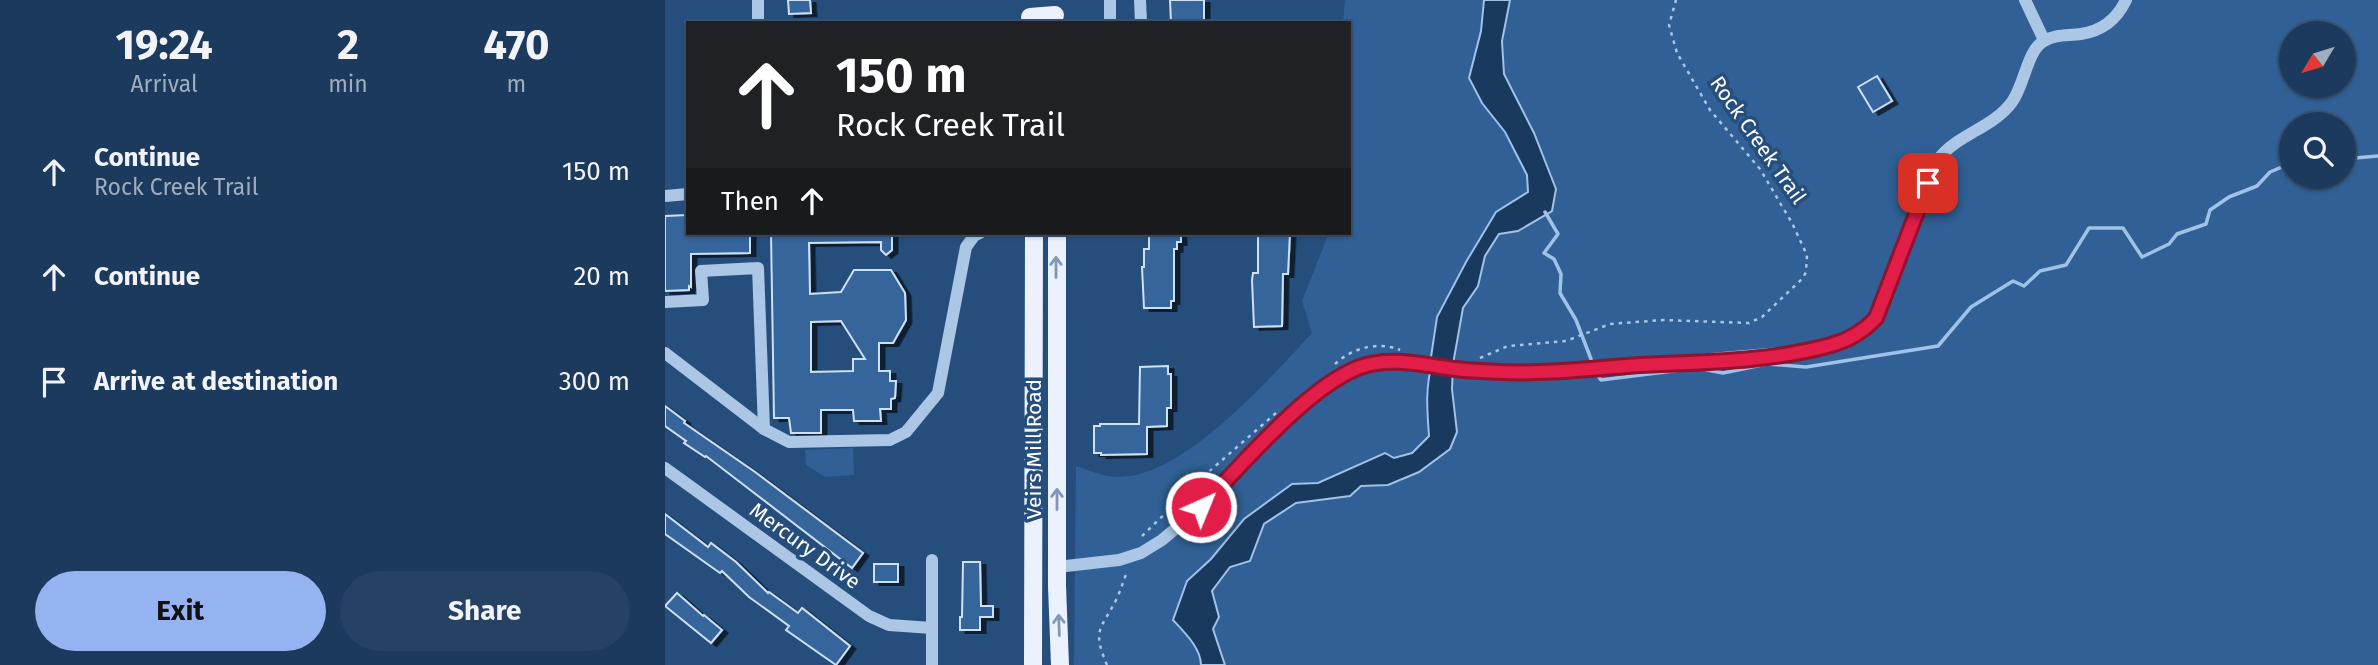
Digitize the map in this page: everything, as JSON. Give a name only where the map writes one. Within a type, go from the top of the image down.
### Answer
[{"type":"main road","points":[[1030,13],[1054,13]]},
{"type":"main road","name":"Veirs Mill Road","points":[[1033,665],[1034,235]]},
{"type":"main road","name":"Veirs Mill Road","points":[[1057,235],[1057,567],[1060,665]]},
{"type":"main road","points":[[1033,586],[1058,586]]},
{"type":"street","points":[[758,0],[758,21]]},
{"type":"street","points":[[1110,0],[1110,21]]},
{"type":"street","points":[[1140,0],[1141,21]]},
{"type":"street","points":[[2025,0],[2044,40]]},
{"type":"street","points":[[1057,567],[1119,561],[1133,557],[1162,540],[1201,507],[1254,451],[1296,412],[1340,376],[1380,361],[1459,369],[1546,373],[1767,356],[1833,344],[1862,332],[1876,318],[1940,158],[1953,145],[1994,119],[2011,104],[2022,85],[2033,48],[2044,40],[2061,34],[2081,34],[2103,27],[2120,13],[2126,0]]},
{"type":"street","points":[[665,196],[686,194]]},
{"type":"street","points":[[665,353],[764,429],[789,442],[890,440],[906,432],[938,393],[966,247],[978,235]]},
{"type":"street","points":[[665,302],[703,300],[701,271],[758,268],[764,429]]},
{"type":"street","name":"Mercury Drive","points":[[665,468],[869,616],[889,625],[932,628]]},
{"type":"street","points":[[932,560],[932,665]]},
{"type":"path","name":"Rock Creek Trail","points":[[1459,369],[1507,346],[1566,341],[1610,324],[1663,320],[1749,323],[1762,317],[1799,284],[1806,272],[1807,255],[1793,223],[1760,169],[1710,110],[1677,53],[1669,25],[1676,0]]},
{"type":"shaded area","points":[[1345,0],[2378,0],[2378,665],[1074,665],[1076,466],[1122,477],[1147,472],[1173,460],[1226,421],[1312,333],[1302,301],[1328,235],[1351,235],[1351,21],[1343,21]]},
{"type":"shaded area","points":[[1484,0],[1510,0],[1502,41],[1504,74],[1534,133],[1556,189],[1552,211],[1518,231],[1499,234],[1485,256],[1478,286],[1463,308],[1453,364],[1452,389],[1457,432],[1450,449],[1419,472],[1388,485],[1361,486],[1350,496],[1296,503],[1264,524],[1250,561],[1230,567],[1212,591],[1219,617],[1213,629],[1225,665],[1201,665],[1195,646],[1173,620],[1187,581],[1211,559],[1244,519],[1292,484],[1318,483],[1385,453],[1394,458],[1412,453],[1429,436],[1428,388],[1437,317],[1496,212],[1528,192],[1527,175],[1505,132],[1482,103],[1469,78],[1481,31]]},
{"type":"shaded area","points":[[853,448],[854,475],[825,477],[806,465],[805,450]]},
{"type":"building","points":[[788,0],[810,0],[811,13],[789,14]]},
{"type":"building","points":[[1170,0],[1204,0],[1204,21],[1171,21]]},
{"type":"building","points":[[1877,76],[1892,101],[1873,112],[1858,87]]},
{"type":"building","points":[[686,215],[686,235],[750,235],[750,253],[691,254],[689,290],[665,291],[665,216]]},
{"type":"building","points":[[771,235],[892,235],[892,250],[886,255],[881,250],[881,242],[809,243],[810,294],[841,292],[854,270],[891,270],[905,293],[906,320],[893,343],[879,343],[879,371],[890,371],[890,381],[896,381],[891,409],[880,409],[881,421],[854,421],[853,410],[821,410],[821,433],[791,433],[789,418],[774,418]],"holes":[[[841,321],[865,359],[853,359],[853,371],[811,372],[811,322]]]},
{"type":"building","points":[[1149,235],[1181,235],[1181,242],[1177,242],[1177,249],[1174,249],[1174,301],[1171,301],[1171,308],[1144,308],[1142,267],[1144,249],[1149,249]]},
{"type":"building","points":[[1258,235],[1290,235],[1288,274],[1283,274],[1282,326],[1254,327],[1252,280],[1253,273],[1258,273]]},
{"type":"building","points":[[1168,366],[1168,374],[1171,374],[1171,408],[1167,408],[1167,426],[1147,427],[1147,454],[1094,453],[1094,426],[1139,424],[1140,367]]},
{"type":"building","points":[[665,406],[685,421],[684,423],[863,553],[852,568],[706,456],[684,443],[686,441],[665,426]]},
{"type":"building","points":[[665,514],[708,547],[711,543],[736,562],[768,593],[798,613],[802,608],[850,646],[836,665],[786,630],[789,626],[749,597],[722,571],[720,573],[665,534]]},
{"type":"building","points":[[963,562],[980,562],[981,606],[993,606],[993,617],[980,617],[980,630],[960,630]]},
{"type":"building","points":[[874,564],[898,564],[898,582],[874,582]]},
{"type":"building","points":[[677,593],[722,630],[711,643],[665,606]]},
{"type":"waterway","points":[[2356,158],[2378,156]]},
{"type":"waterway","points":[[1598,376],[1601,380],[1697,368],[1723,373],[1767,364],[1806,367],[1938,346],[1971,307],[2013,281],[2024,286],[2040,271],[2066,265],[2089,228],[2123,228],[2142,257],[2169,244],[2177,234],[2206,224],[2210,210],[2229,197],[2257,186],[2270,172],[2279,168]]},
{"type":"waterway","points":[[1545,212],[1558,234],[1544,253],[1554,259],[1561,274],[1560,293],[1576,320],[1591,359]]},
{"type":"route","points":[[1201,507],[1254,451],[1325,388],[1340,376],[1380,361],[1464,370],[1576,372],[1767,356],[1805,351],[1848,339],[1862,332],[1876,318],[1928,183]]}]
